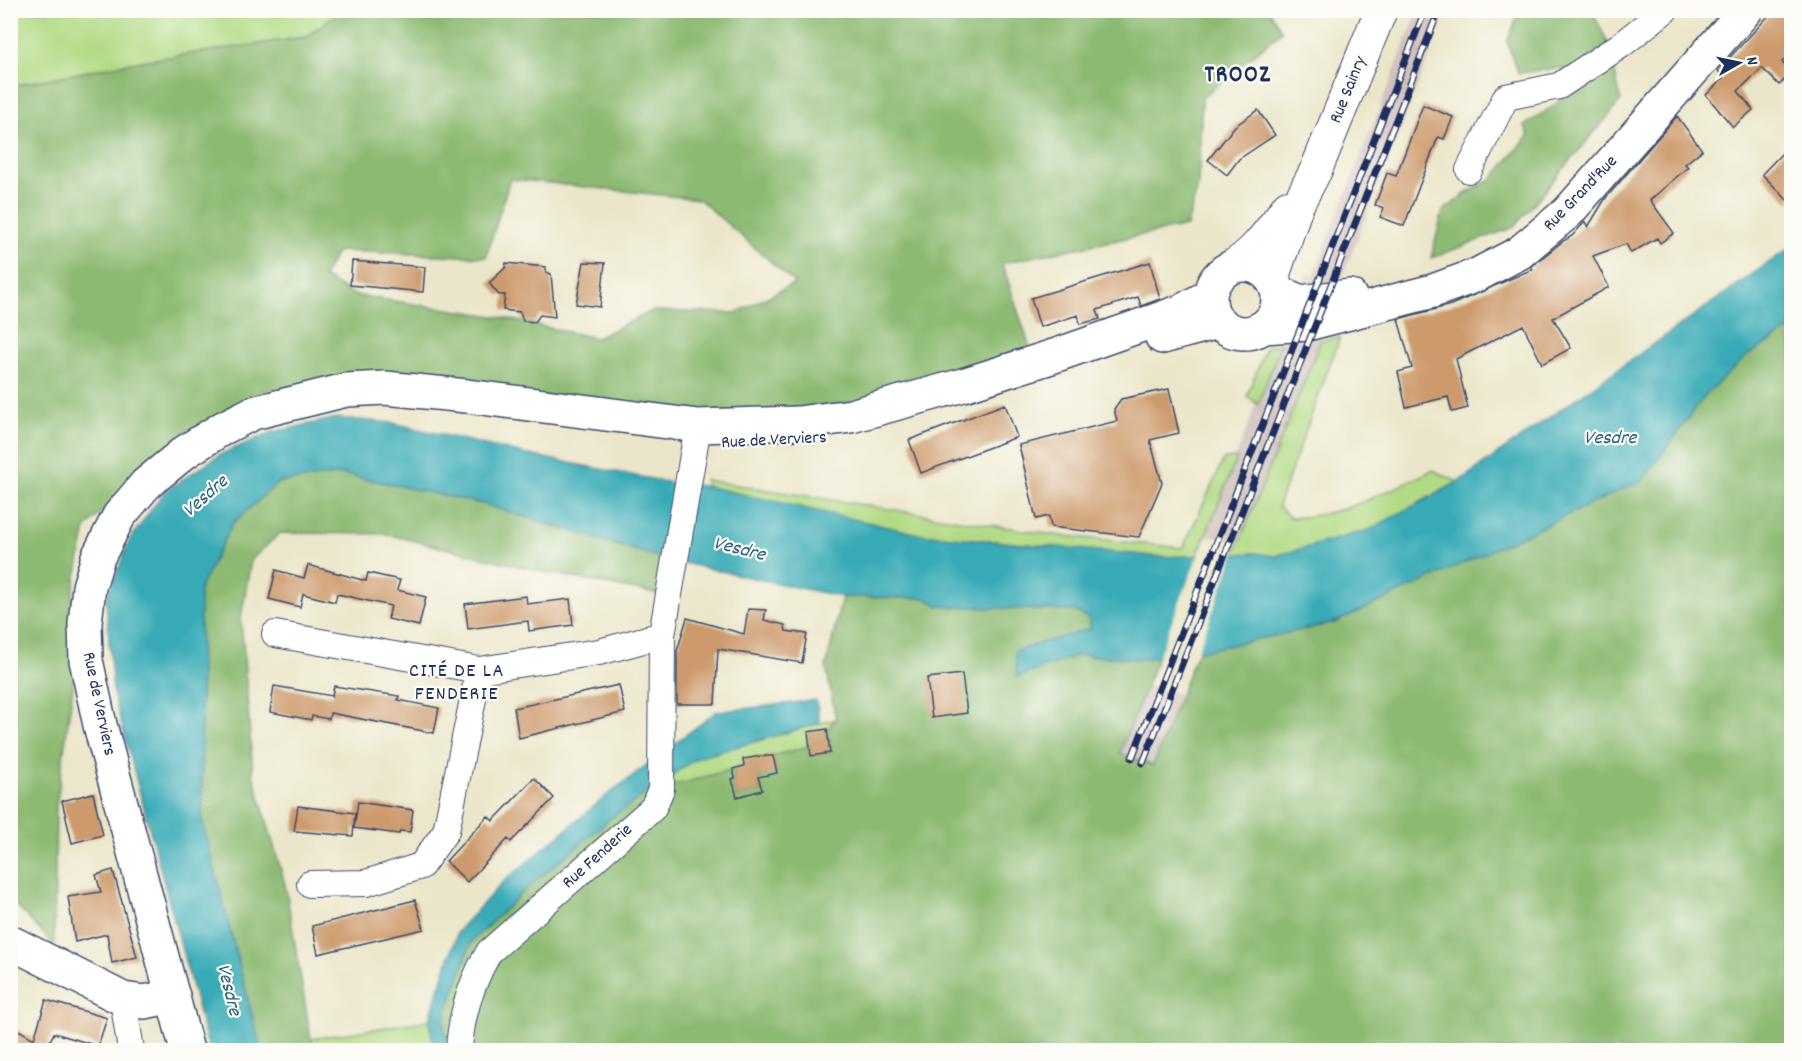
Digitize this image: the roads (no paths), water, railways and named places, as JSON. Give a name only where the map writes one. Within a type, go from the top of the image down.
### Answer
[{"type":"main road","name":"Rue Grand'Rue","points":[[1229,268],[1252,266],[1263,271],[1274,285],[1300,302],[1341,298],[1455,266],[1477,257],[1522,230],[1549,207],[1726,10]]},
{"type":"main road","name":"Rue Grand'Rue","points":[[1214,309],[1240,333],[1263,327],[1307,324],[1433,291],[1477,275],[1519,253],[1568,212],[1746,10]]},
{"type":"main road","points":[[1214,309],[1212,285],[1219,275],[1229,268]]},
{"type":"main road","points":[[1263,327],[1274,315],[1278,303],[1274,285]]},
{"type":"main road","name":"Rue de Verviers","points":[[187,1050],[100,724],[86,660],[85,623],[89,587],[98,557],[119,516],[146,484],[177,458],[222,428],[253,412],[286,403],[315,399],[404,404],[695,449],[794,443],[874,431],[913,421],[1138,345],[1214,309]]},
{"type":"main road","points":[[10,942],[123,999],[144,1002],[173,996]]},
{"type":"street","name":"Rue Sainry","points":[[1274,285],[1297,206],[1316,170],[1381,10]]},
{"type":"street","points":[[1469,170],[1506,97],[1558,86],[1622,45],[1665,10]]},
{"type":"street","name":"Rue Sainry","points":[[1229,268],[1244,260],[1263,240],[1316,170]]},
{"type":"street","name":"Rue Fenderie","points":[[459,1050],[460,1035],[473,980],[489,952],[653,808],[662,789],[662,635],[695,449]]},
{"type":"street","points":[[275,634],[479,670],[599,652],[662,635]]},
{"type":"street","points":[[310,884],[366,883],[400,875],[421,866],[446,831],[479,670]]},
{"type":"street","points":[[123,999],[131,1050]]},
{"type":"water","name":"Vesdre","points":[[1791,247],[1791,329],[1748,355],[1705,395],[1643,480],[1334,623],[1197,652],[1144,659],[1078,655],[1017,677],[1015,651],[1091,628],[1088,618],[1075,611],[939,606],[926,598],[842,597],[664,559],[483,504],[343,474],[279,482],[232,524],[200,588],[202,820],[261,1050],[209,1050],[113,693],[106,600],[130,539],[165,491],[221,454],[273,432],[337,418],[393,423],[524,454],[677,484],[706,486],[919,534],[1163,557],[1256,553],[1275,556],[1369,530],[1458,482]]},
{"type":"water","points":[[816,700],[820,723],[697,758],[610,819],[526,889],[471,942],[444,1021],[447,1050],[434,1050],[429,1020],[458,931],[501,884],[611,792],[716,712]]},
{"type":"railway","points":[[1132,758],[1425,10]]},
{"type":"railway","points":[[1143,763],[1439,10]]},
{"type":"district","name":"TROOZ","points":[[1238,76]]},
{"type":"district","name":"CITÉ DE LA FENDERIE","points":[[457,684]]}]
